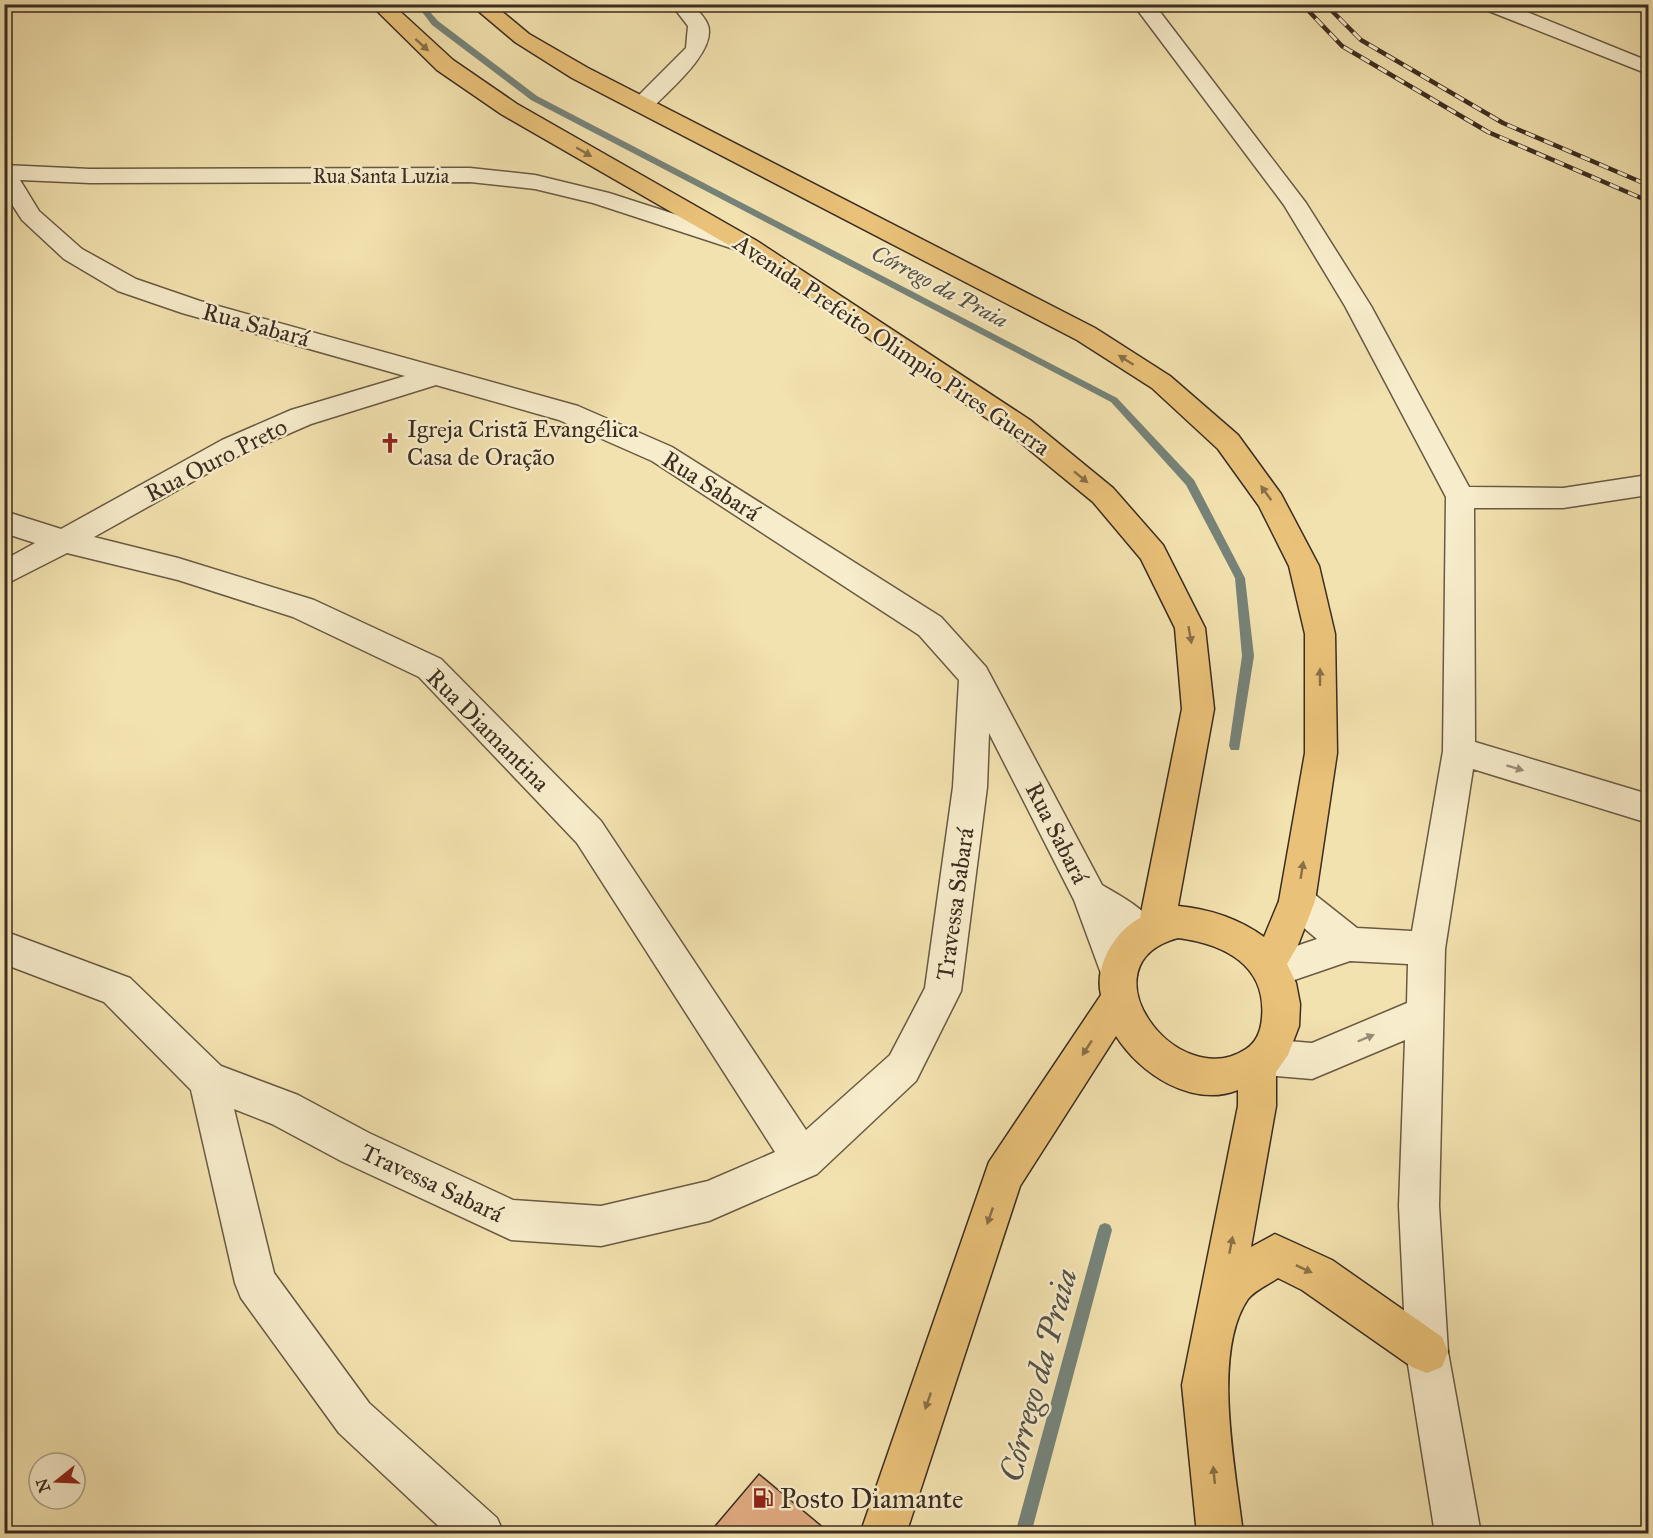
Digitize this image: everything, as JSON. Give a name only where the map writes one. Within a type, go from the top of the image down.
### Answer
[{"type":"main road","name":"Avenida Prefeito Olimpio Pires Guerra","points":[[380,4],[445,65],[509,109],[748,246],[1020,427],[1103,495],[1153,553],[1190,628],[1198,709],[1149,932]]},
{"type":"main road","points":[[480,4],[522,38],[580,73],[1086,334],[1161,382],[1228,442],[1271,501],[1304,566],[1320,634],[1321,753],[1297,901],[1280,945],[1268,967]]},
{"type":"main road","points":[[883,1533],[1003,1176],[1119,987],[1127,952],[1149,932],[1178,922],[1202,923],[1226,931],[1249,944],[1268,967],[1279,987],[1283,1013],[1278,1037],[1261,1060],[1236,1074],[1211,1077],[1186,1072],[1161,1061],[1141,1043],[1127,1022],[1119,987]]},
{"type":"main road","points":[[1220,1533],[1204,1385],[1257,1106],[1261,1060]]},
{"type":"main road","points":[[1217,1319],[1234,1282],[1275,1255],[1317,1275],[1427,1352]]},
{"type":"street","points":[[642,105],[696,50],[698,25],[681,4]]},
{"type":"street","points":[[1143,4],[1294,203],[1358,306],[1460,497],[1459,752],[1427,949],[1419,1206],[1427,1352],[1458,1533]]},
{"type":"street","points":[[1488,4],[1648,68]]},
{"type":"street","name":"Rua Santa Luzia","points":[[4,172],[90,176],[470,175],[535,182],[601,198],[748,246]]},
{"type":"street","name":"Rua Sabará","points":[[4,172],[30,215],[47,231],[73,254],[127,285],[191,307],[568,412],[662,454],[930,626],[975,676],[1090,896],[1119,987]]},
{"type":"street","name":"Rua Ouro Preto","points":[[4,574],[232,447],[301,417],[439,375]]},
{"type":"street","points":[[1460,497],[1563,498],[1648,485]]},
{"type":"street","name":"Rua Diamantina","points":[[4,522],[64,541],[178,569],[303,608],[430,668],[589,832],[803,1160]]},
{"type":"street","name":"Travessa Sabará","points":[[208,1080],[284,1109],[355,1147],[511,1220],[601,1226],[709,1201],[803,1160],[903,1068],[944,991],[970,788],[975,676]]},
{"type":"street","points":[[1459,752],[1648,808]]},
{"type":"street","name":"Rua Sabará","points":[[1090,896],[1149,932]]},
{"type":"street","points":[[1297,901],[1350,944]]},
{"type":"street","points":[[1268,967],[1350,944],[1427,949]]},
{"type":"street","points":[[4,946],[117,990],[208,1080],[256,1283],[354,1418],[481,1533]]},
{"type":"street","points":[[1261,1060],[1312,1061],[1426,1013]]},
{"type":"building","name":"Posto Diamante","points":[[759,1474],[830,1533],[709,1533]]},
{"type":"waterway","name":"Córrego da Praia","points":[[419,4],[435,23],[534,98],[1114,400],[1190,483],[1240,578],[1248,656],[1235,746]]},
{"type":"waterway","name":"Córrego da Praia","points":[[1023,1534],[1105,1230]]},
{"type":"railway","points":[[1302,4],[1342,46],[1488,132],[1648,201]]},
{"type":"railway","points":[[1325,4],[1361,40],[1503,123],[1648,185]]},
{"type":"place","name":"Igreja Cristã Evangélica Casa de Oração","points":[[390,443]]},
{"type":"place","name":"Posto Diamante","points":[[763,1498]]}]
